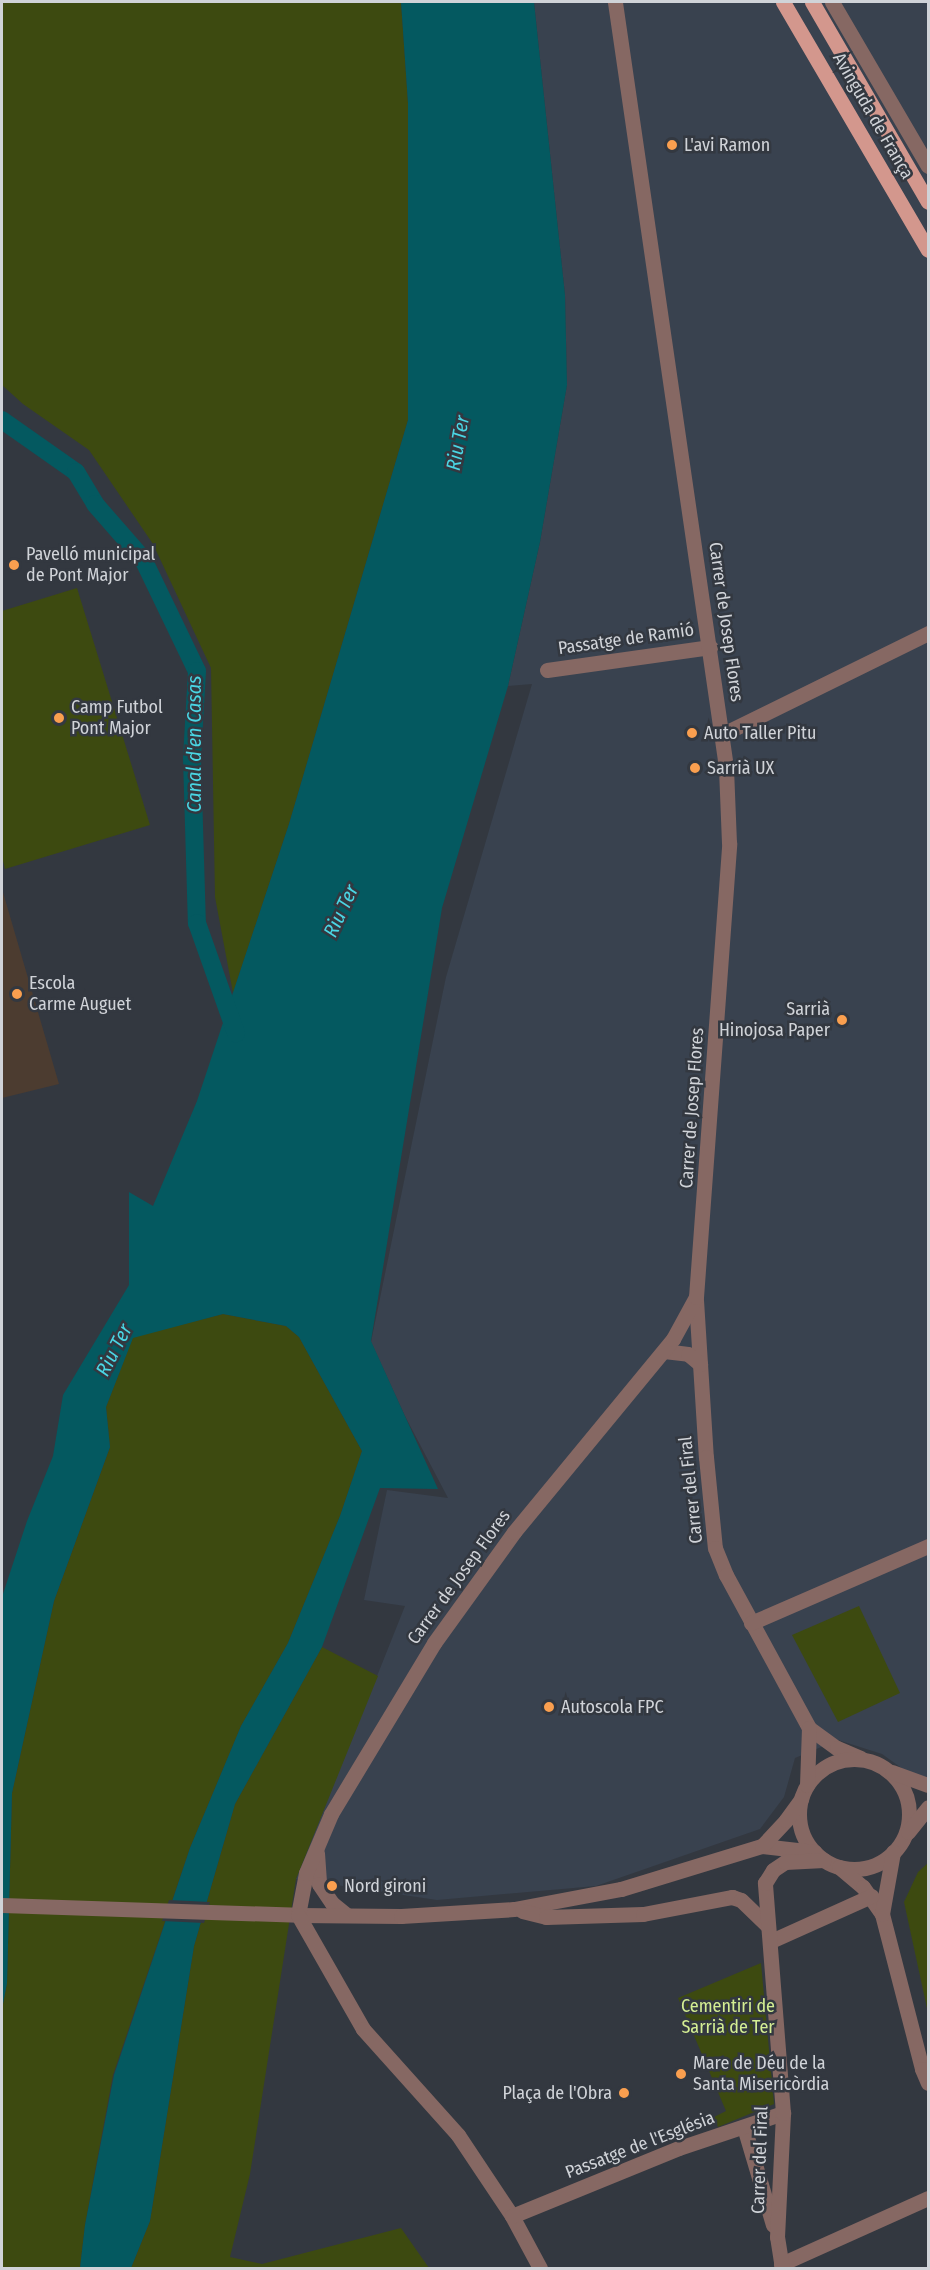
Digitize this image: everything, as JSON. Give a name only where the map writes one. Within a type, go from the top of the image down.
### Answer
[{"type":"main road","name":"Avinguda de França","points":[[783,2],[928,250]]},
{"type":"main road","name":"Avinguda de França","points":[[812,2],[928,202]]},
{"type":"street","name":"Carrer de Josep Flores","points":[[298,1915],[306,1873],[331,1814],[400,1696],[469,1592],[514,1532],[664,1351],[680,1329],[696,1297],[729,843],[723,734],[615,2]]},
{"type":"street","name":"Avinguda de França","points":[[832,2],[928,166]]},
{"type":"street","points":[[723,734],[928,633]]},
{"type":"street","name":"Passatge de Ramió","points":[[547,670],[710,647]]},
{"type":"street","name":"Carrer del Firal","points":[[696,1297],[711,1527],[715,1548],[751,1623],[809,1728],[837,1748],[861,1758]]},
{"type":"street","points":[[664,1351],[688,1354],[700,1364]]},
{"type":"street","points":[[751,1623],[928,1546]]},
{"type":"street","points":[[809,1728],[801,1830],[819,1856]]},
{"type":"street","points":[[762,1846],[786,1820],[817,1773],[830,1764],[845,1759],[861,1758],[928,1785]]},
{"type":"street","points":[[891,1771],[901,1784],[908,1799],[910,1815],[903,1839]]},
{"type":"street","points":[[882,1914],[894,1852],[928,1807]]},
{"type":"street","points":[[2,1905],[298,1915],[401,1916],[514,1909],[621,1889],[762,1846],[819,1856],[839,1867],[871,1896],[882,1914],[922,2069],[928,2083]]},
{"type":"street","name":"Carrer de Josep Flores","points":[[317,1847],[319,1884],[332,1903],[346,1915]]},
{"type":"street","points":[[839,1867],[855,1869],[871,1866],[894,1852]]},
{"type":"street","name":"Carrer del Firal","points":[[777,2237],[783,2113],[765,1883],[773,1870],[785,1862],[819,1856]]},
{"type":"street","points":[[771,1941],[871,1896]]},
{"type":"street","points":[[514,1909],[546,1917],[643,1914],[732,1898],[741,1900],[767,1925]]},
{"type":"street","points":[[298,1915],[363,2029],[458,2135],[512,2216],[540,2268]]},
{"type":"street","name":"Passatge de l'Església","points":[[512,2216],[679,2148],[783,2113]]},
{"type":"street","name":"Carrer del Firal","points":[[744,2127],[777,2237],[781,2266]]},
{"type":"street","points":[[781,2266],[928,2198]]},
{"type":"shaded area","points":[[534,2],[928,2],[928,1781],[921,1782],[882,1754],[838,1740],[795,1758],[784,1797],[760,1829],[596,1886],[437,1900],[296,1879],[405,1606],[364,1600],[387,1490],[448,1498],[405,1416],[371,1342],[446,977],[532,684],[508,686],[540,542],[567,385],[565,295]]},
{"type":"shaded area","name":"Escola Carme Auguet","points":[[2,889],[59,1084],[2,1098]]},
{"type":"green space","points":[[2,2],[401,2],[408,103],[408,420],[289,824],[233,993],[215,897],[211,668],[153,544],[89,450],[23,404],[2,385]]},
{"type":"green space","name":"Camp Futbol Pont Major","points":[[77,588],[150,825],[5,869],[2,857],[2,611]]},
{"type":"green space","points":[[223,1314],[286,1326],[299,1337],[362,1451],[340,1516],[288,1643],[241,1726],[190,1848],[113,2075],[85,2225],[80,2268],[2,2268],[2,2009],[7,1983],[12,1793],[54,1601],[110,1447],[106,1407],[133,1337]]},
{"type":"green space","points":[[859,1606],[900,1693],[838,1722],[792,1635]]},
{"type":"green space","points":[[322,1647],[378,1676],[296,1879],[250,2174],[230,2257],[262,2264],[401,2228],[429,2268],[131,2268],[150,2221],[194,1946],[235,1804]]},
{"type":"green space","points":[[928,1863],[928,2013],[904,1902],[918,1872]]},
{"type":"green space","name":"Cementiri de Sarrià de Ter","points":[[761,1963],[774,2104],[718,2127],[714,2117],[726,2111],[678,1998]]},
{"type":"water","name":"Riu Ter","points":[[401,2],[534,2],[565,295],[567,385],[540,542],[508,686],[442,908],[371,1341],[438,1489],[380,1488],[322,1647],[235,1804],[194,1946],[150,2221],[131,2268],[80,2268],[85,2225],[114,2075],[190,1848],[241,1726],[288,1643],[340,1516],[362,1451],[299,1337],[286,1326],[223,1314],[133,1338],[106,1407],[110,1447],[54,1601],[12,1793],[7,1983],[2,2009],[2,1597],[27,1521],[53,1456],[63,1395],[129,1285],[129,1192],[153,1206],[197,1101],[289,824],[408,420],[408,103]]},
{"type":"pier","points":[[169,1900],[210,1902],[204,1923],[162,1921]]},
{"type":"waterway","name":"Canal d'en Casas","points":[[2,420],[76,472],[95,504],[143,559],[197,671],[192,758],[197,923],[236,1033]]},
{"type":"place","name":"L'avi Ramon","points":[[672,145]]},
{"type":"place","name":"Pavelló municipal de Pont Major","points":[[14,565]]},
{"type":"place","name":"Camp Futbol Pont Major","points":[[59,718]]},
{"type":"place","name":"Auto Taller Pitu","points":[[692,733]]},
{"type":"place","name":"Sarrià UX","points":[[695,768]]},
{"type":"place","name":"Escola Carme Auguet","points":[[17,994]]},
{"type":"place","name":"Sarrià Hinojosa Paper","points":[[842,1020]]},
{"type":"place","name":"Autoscola FPC","points":[[549,1707]]},
{"type":"place","name":"Nord gironi","points":[[332,1886]]},
{"type":"place","name":"Mare de Déu de la Santa Misericòrdia","points":[[681,2074]]},
{"type":"place","name":"Plaça de l'Obra","points":[[624,2093]]}]
